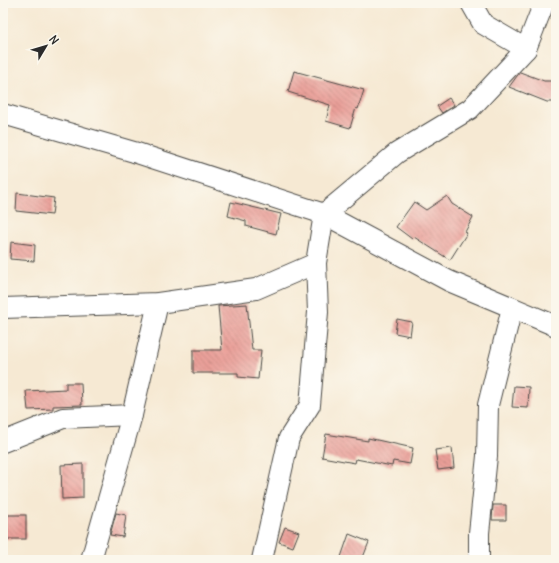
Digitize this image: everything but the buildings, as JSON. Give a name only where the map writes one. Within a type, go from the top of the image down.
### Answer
[{"type":"street","points":[[471,3],[483,24],[526,49]]},
{"type":"street","points":[[262,560],[289,438],[310,405],[318,312],[316,263],[324,214],[397,153],[470,109],[526,49],[544,3]]},
{"type":"street","points":[[3,114],[134,152],[324,214],[449,280],[556,326]]},
{"type":"street","points":[[3,308],[158,303],[256,289],[316,263]]},
{"type":"street","points":[[91,560],[132,415],[158,303]]},
{"type":"street","points":[[479,560],[488,405],[512,308]]},
{"type":"street","points":[[3,442],[63,418],[132,415]]}]
